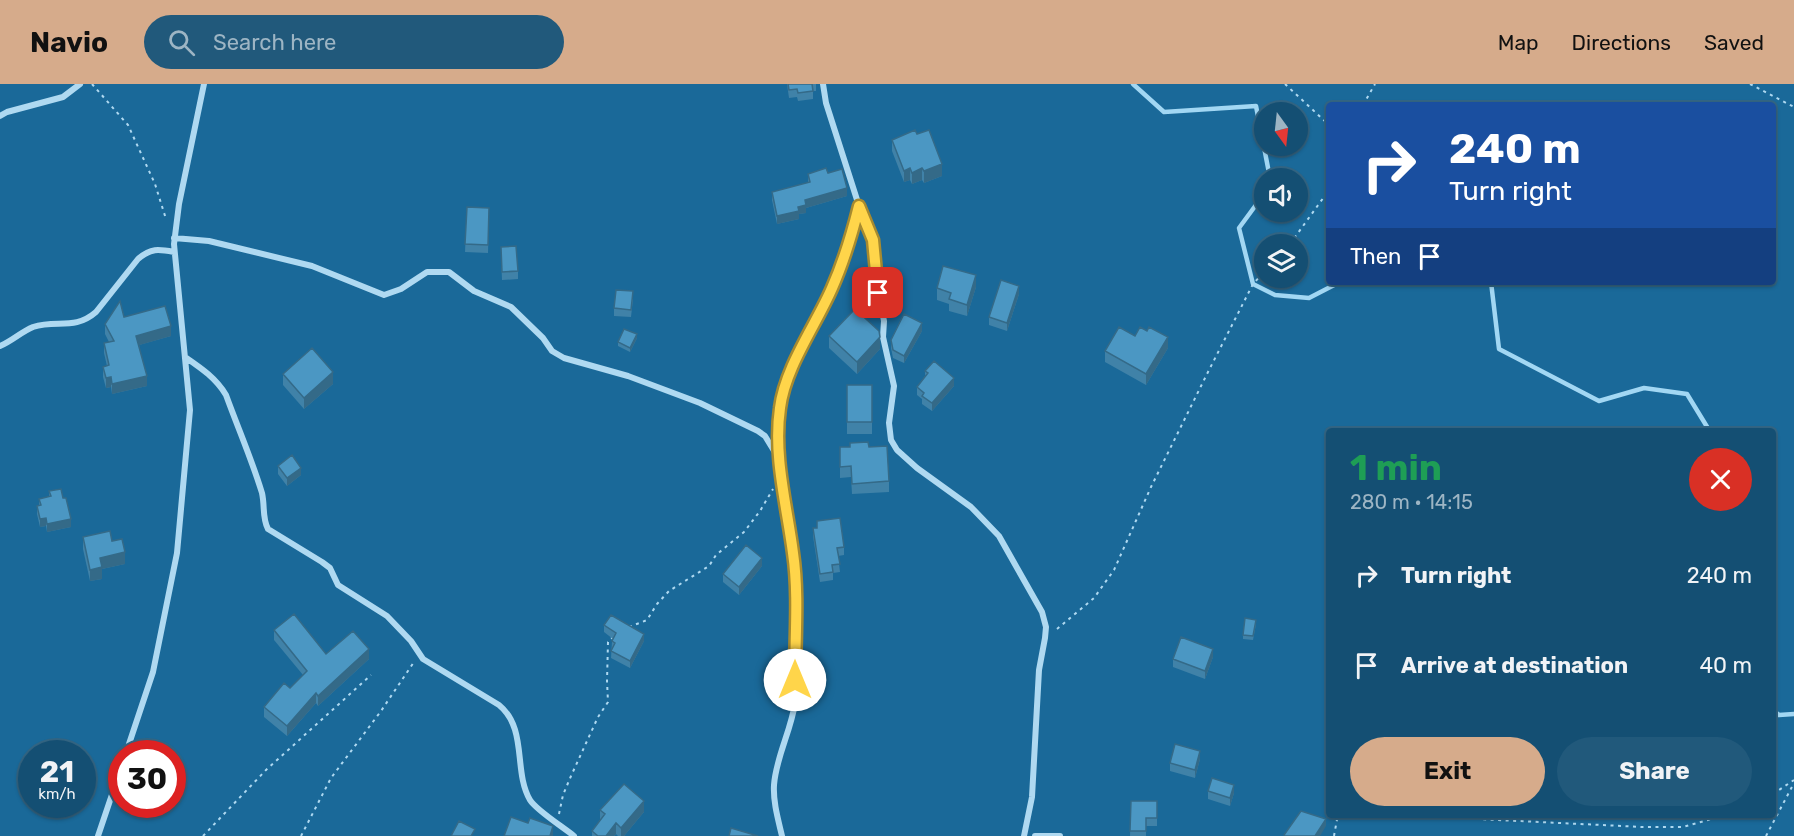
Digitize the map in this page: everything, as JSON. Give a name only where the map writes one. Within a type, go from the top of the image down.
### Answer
[{"type":"street","points":[[0,116],[63,97],[80,84]]},
{"type":"street","points":[[130,740],[153,672],[177,553],[190,410],[174,238],[204,84]]},
{"type":"street","points":[[823,84],[826,104],[859,206],[873,240],[877,286],[884,321],[883,337],[892,377],[893,401],[889,423],[891,440],[904,456],[971,507],[999,536],[1042,612],[1046,627],[1039,670],[1032,797],[1024,836]]},
{"type":"street","points":[[782,836],[774,799],[774,785],[779,760],[792,721],[795,680],[793,555],[782,477],[780,408],[790,373],[832,287],[852,236],[859,206]]},
{"type":"street","points":[[174,238],[210,241],[303,264],[384,295],[401,289],[427,272],[449,272],[474,291],[511,307],[543,338],[552,351],[564,358],[628,376],[700,403],[758,431],[772,445],[781,462]]},
{"type":"street","points":[[0,346],[35,327],[53,324],[69,325],[88,319],[146,252],[159,249],[174,252]]},
{"type":"street","points":[[184,357],[210,375],[226,395],[257,477],[264,502],[264,522],[268,529],[330,568],[338,585],[387,616],[411,641],[419,655],[433,666],[507,712],[516,731],[526,790],[531,801],[574,836]]},
{"type":"street","points":[[98,836],[108,806]]},
{"type":"street","points":[[1035,836],[1060,836]]},
{"type":"path","points":[[92,84],[128,125],[155,184],[167,223]]},
{"type":"path","points":[[1285,84],[1326,121]]},
{"type":"path","points":[[1364,102],[1375,84]]},
{"type":"path","points":[[1750,84],[1794,107]]},
{"type":"path","points":[[1297,234],[1326,194]]},
{"type":"path","points":[[1045,638],[1094,598],[1114,570],[1151,487],[1254,283]]},
{"type":"path","points":[[625,628],[648,620],[657,604],[669,591],[709,566],[716,555],[744,532],[782,477]]},
{"type":"path","points":[[558,823],[563,795],[598,717],[608,702],[608,642],[617,632]]},
{"type":"path","points":[[301,836],[331,778],[419,655]]},
{"type":"path","points":[[203,836],[266,770],[371,675]]},
{"type":"path","points":[[1776,792],[1794,782]]},
{"type":"path","points":[[1776,817],[1794,782]]},
{"type":"path","points":[[1334,836],[1337,818]]},
{"type":"path","points":[[1456,818],[1643,827],[1683,827],[1715,818]]},
{"type":"path","points":[[1766,836],[1775,818]]},
{"type":"building","points":[[788,84],[812,84],[813,91],[798,93],[797,89],[789,90]]},
{"type":"building","points":[[915,130],[917,134],[929,130],[942,164],[924,171],[922,168],[912,173],[910,168],[904,171],[892,140]]},
{"type":"building","points":[[826,168],[828,173],[842,169],[847,188],[805,200],[806,205],[798,207],[799,211],[777,216],[772,192],[810,182],[808,174]]},
{"type":"building","points":[[467,207],[489,208],[488,245],[465,244]]},
{"type":"building","points":[[516,246],[518,271],[502,272],[501,247]]},
{"type":"building","points":[[943,266],[976,275],[967,305],[949,299],[951,293],[937,288]]},
{"type":"building","points":[[1001,280],[1019,286],[1007,323],[989,317]]},
{"type":"building","points":[[616,290],[633,291],[631,310],[614,308]]},
{"type":"building","points":[[120,301],[124,317],[165,306],[171,326],[136,336],[147,376],[112,384],[111,377],[106,378],[103,367],[109,365],[104,343],[114,341],[105,324]]},
{"type":"building","points":[[855,309],[879,331],[880,337],[857,362],[829,336]]},
{"type":"building","points":[[904,314],[922,323],[904,356],[893,350],[891,340]]},
{"type":"building","points":[[1119,327],[1135,336],[1140,327],[1147,331],[1149,327],[1168,337],[1146,374],[1105,351]]},
{"type":"building","points":[[624,329],[637,334],[630,348],[618,342]]},
{"type":"building","points":[[312,348],[333,372],[304,398],[283,374]]},
{"type":"building","points":[[934,361],[954,378],[932,403],[922,396],[924,393],[917,387],[928,373],[925,371]]},
{"type":"building","points":[[847,385],[872,385],[872,422],[847,422]]},
{"type":"building","points":[[868,442],[869,447],[887,446],[889,481],[852,484],[851,466],[840,467],[840,447],[850,447],[850,443]]},
{"type":"building","points":[[292,455],[301,468],[287,478],[278,466]]},
{"type":"building","points":[[61,489],[63,498],[66,498],[71,519],[47,524],[46,518],[40,519],[37,506],[41,505],[39,499],[51,496],[49,491]]},
{"type":"building","points":[[840,518],[844,547],[837,548],[840,564],[832,565],[833,572],[820,574],[813,528],[817,528],[817,521]]},
{"type":"building","points":[[110,531],[112,541],[122,539],[125,552],[100,558],[102,567],[90,570],[83,537]]},
{"type":"building","points":[[746,545],[762,558],[739,587],[723,574]]},
{"type":"building","points":[[294,614],[326,654],[353,631],[369,649],[318,696],[316,693],[287,726],[264,707],[284,683],[290,688],[307,671],[274,630]]},
{"type":"building","points":[[611,615],[644,634],[630,661],[611,651],[616,633],[604,625]]},
{"type":"building","points":[[1245,618],[1256,620],[1253,636],[1243,635]]},
{"type":"building","points":[[1181,637],[1213,649],[1205,671],[1173,659]]},
{"type":"building","points":[[1175,744],[1200,751],[1195,770],[1170,763]]},
{"type":"building","points":[[1212,778],[1234,785],[1230,798],[1208,791]]},
{"type":"building","points":[[624,784],[644,801],[621,828],[616,823],[606,836],[598,836],[592,831],[605,814],[600,810]]},
{"type":"building","points":[[1131,801],[1157,801],[1157,818],[1146,818],[1146,831],[1130,831]]},
{"type":"building","points":[[1301,811],[1326,819],[1315,836],[1285,836],[1284,835]]},
{"type":"building","points":[[511,817],[528,823],[530,818],[553,826],[550,836],[504,836]]},
{"type":"building","points":[[459,821],[475,829],[471,836],[451,836]]},
{"type":"building","points":[[731,828],[758,836],[729,836]]},
{"type":"waterway","points":[[1133,84],[1164,112],[1256,106],[1268,168]]},
{"type":"waterway","points":[[1254,208],[1239,228],[1253,284],[1275,295],[1309,298],[1334,285]]},
{"type":"waterway","points":[[1491,285],[1499,349],[1599,401],[1644,388],[1687,394],[1708,428]]},
{"type":"waterway","points":[[1776,712],[1779,715],[1794,714]]},
{"type":"route","points":[[795,680],[793,555],[779,448],[780,408],[790,373],[832,287],[852,236],[859,206],[873,240],[878,293]]}]
